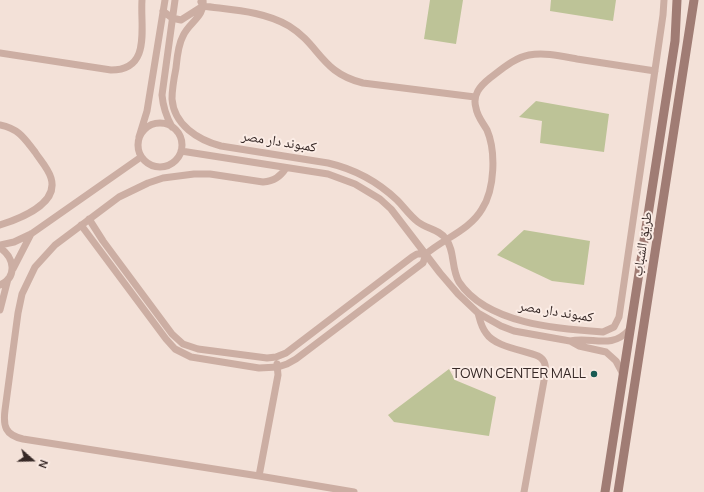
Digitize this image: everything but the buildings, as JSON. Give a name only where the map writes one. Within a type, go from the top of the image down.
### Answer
[{"type":"main road","name":"طريق الشباب","points":[[605,492],[675,41],[677,0]]},
{"type":"main road","name":"طريق الشباب","points":[[618,492],[694,0]]},
{"type":"street","points":[[0,53],[119,70],[134,62],[139,55],[141,46],[142,0]]},
{"type":"street","points":[[139,137],[143,130],[150,126],[157,123],[165,124],[177,131],[182,144],[181,151],[174,162],[163,167],[150,166],[141,157],[138,151],[137,143],[147,111],[165,0]]},
{"type":"street","points":[[172,127],[166,117],[162,95],[175,0]]},
{"type":"street","name":"كمبوند دار مصر","points":[[202,2],[200,15],[189,26],[182,37],[172,90],[173,106],[180,121],[198,138],[217,145],[318,161],[349,169],[379,185],[396,199],[413,218],[440,233],[450,246],[453,266],[459,281],[469,293],[490,309],[512,318],[547,326],[603,332],[614,327],[619,317],[664,0]]},
{"type":"street","points":[[163,11],[172,18],[178,20],[183,19],[202,2],[269,16],[280,21],[299,34],[329,67],[354,81],[475,97]]},
{"type":"street","points":[[81,225],[166,340],[175,349],[185,355],[197,358],[264,368],[278,367],[296,359],[423,263],[426,254],[464,228],[477,216],[486,201],[491,185],[493,165],[491,141],[487,130],[477,113],[475,97],[481,85],[492,76],[510,62],[520,58],[529,55],[549,54],[655,71]]},
{"type":"street","points":[[0,125],[9,126],[24,137],[49,172],[52,184],[49,196],[44,203],[16,220],[0,225]]},
{"type":"street","points":[[181,151],[328,174],[342,178],[368,190],[391,208],[451,286],[478,313],[501,326],[514,331],[570,341],[579,346],[602,350],[610,354],[616,361],[623,374]]},
{"type":"street","points":[[0,310],[12,264],[6,252],[0,246],[14,242],[31,234],[141,157]]},
{"type":"street","points":[[286,168],[276,178],[263,182],[210,174],[194,174],[163,178],[119,196],[55,245],[41,259],[30,276],[22,294],[18,313],[4,421],[8,432],[12,436],[23,439],[354,492]]},
{"type":"street","points":[[89,219],[103,241],[179,342],[188,347],[198,349],[262,358],[276,357],[286,353],[412,257],[417,254],[426,254]]},
{"type":"street","points":[[0,285],[10,275],[18,255],[31,234]]},
{"type":"street","points":[[478,313],[483,329],[492,340],[538,356],[544,360],[546,364],[524,492]]},
{"type":"street","points":[[570,341],[581,339],[608,342],[622,337],[629,330]]},
{"type":"street","points":[[259,476],[276,383],[278,367],[276,357]]},
{"type":"green space","points":[[430,0],[463,0],[456,44],[424,39]]},
{"type":"green space","points":[[551,0],[616,0],[613,21],[550,11]]},
{"type":"green space","points":[[536,101],[609,114],[604,152],[540,143],[542,121],[519,117]]},
{"type":"green space","points":[[524,230],[590,241],[584,285],[552,281],[497,255]]},
{"type":"green space","points":[[449,369],[455,380],[496,397],[489,436],[394,422],[388,415]]},
{"type":"place","name":"TOWN CENTER MALL","points":[[594,374]]}]
